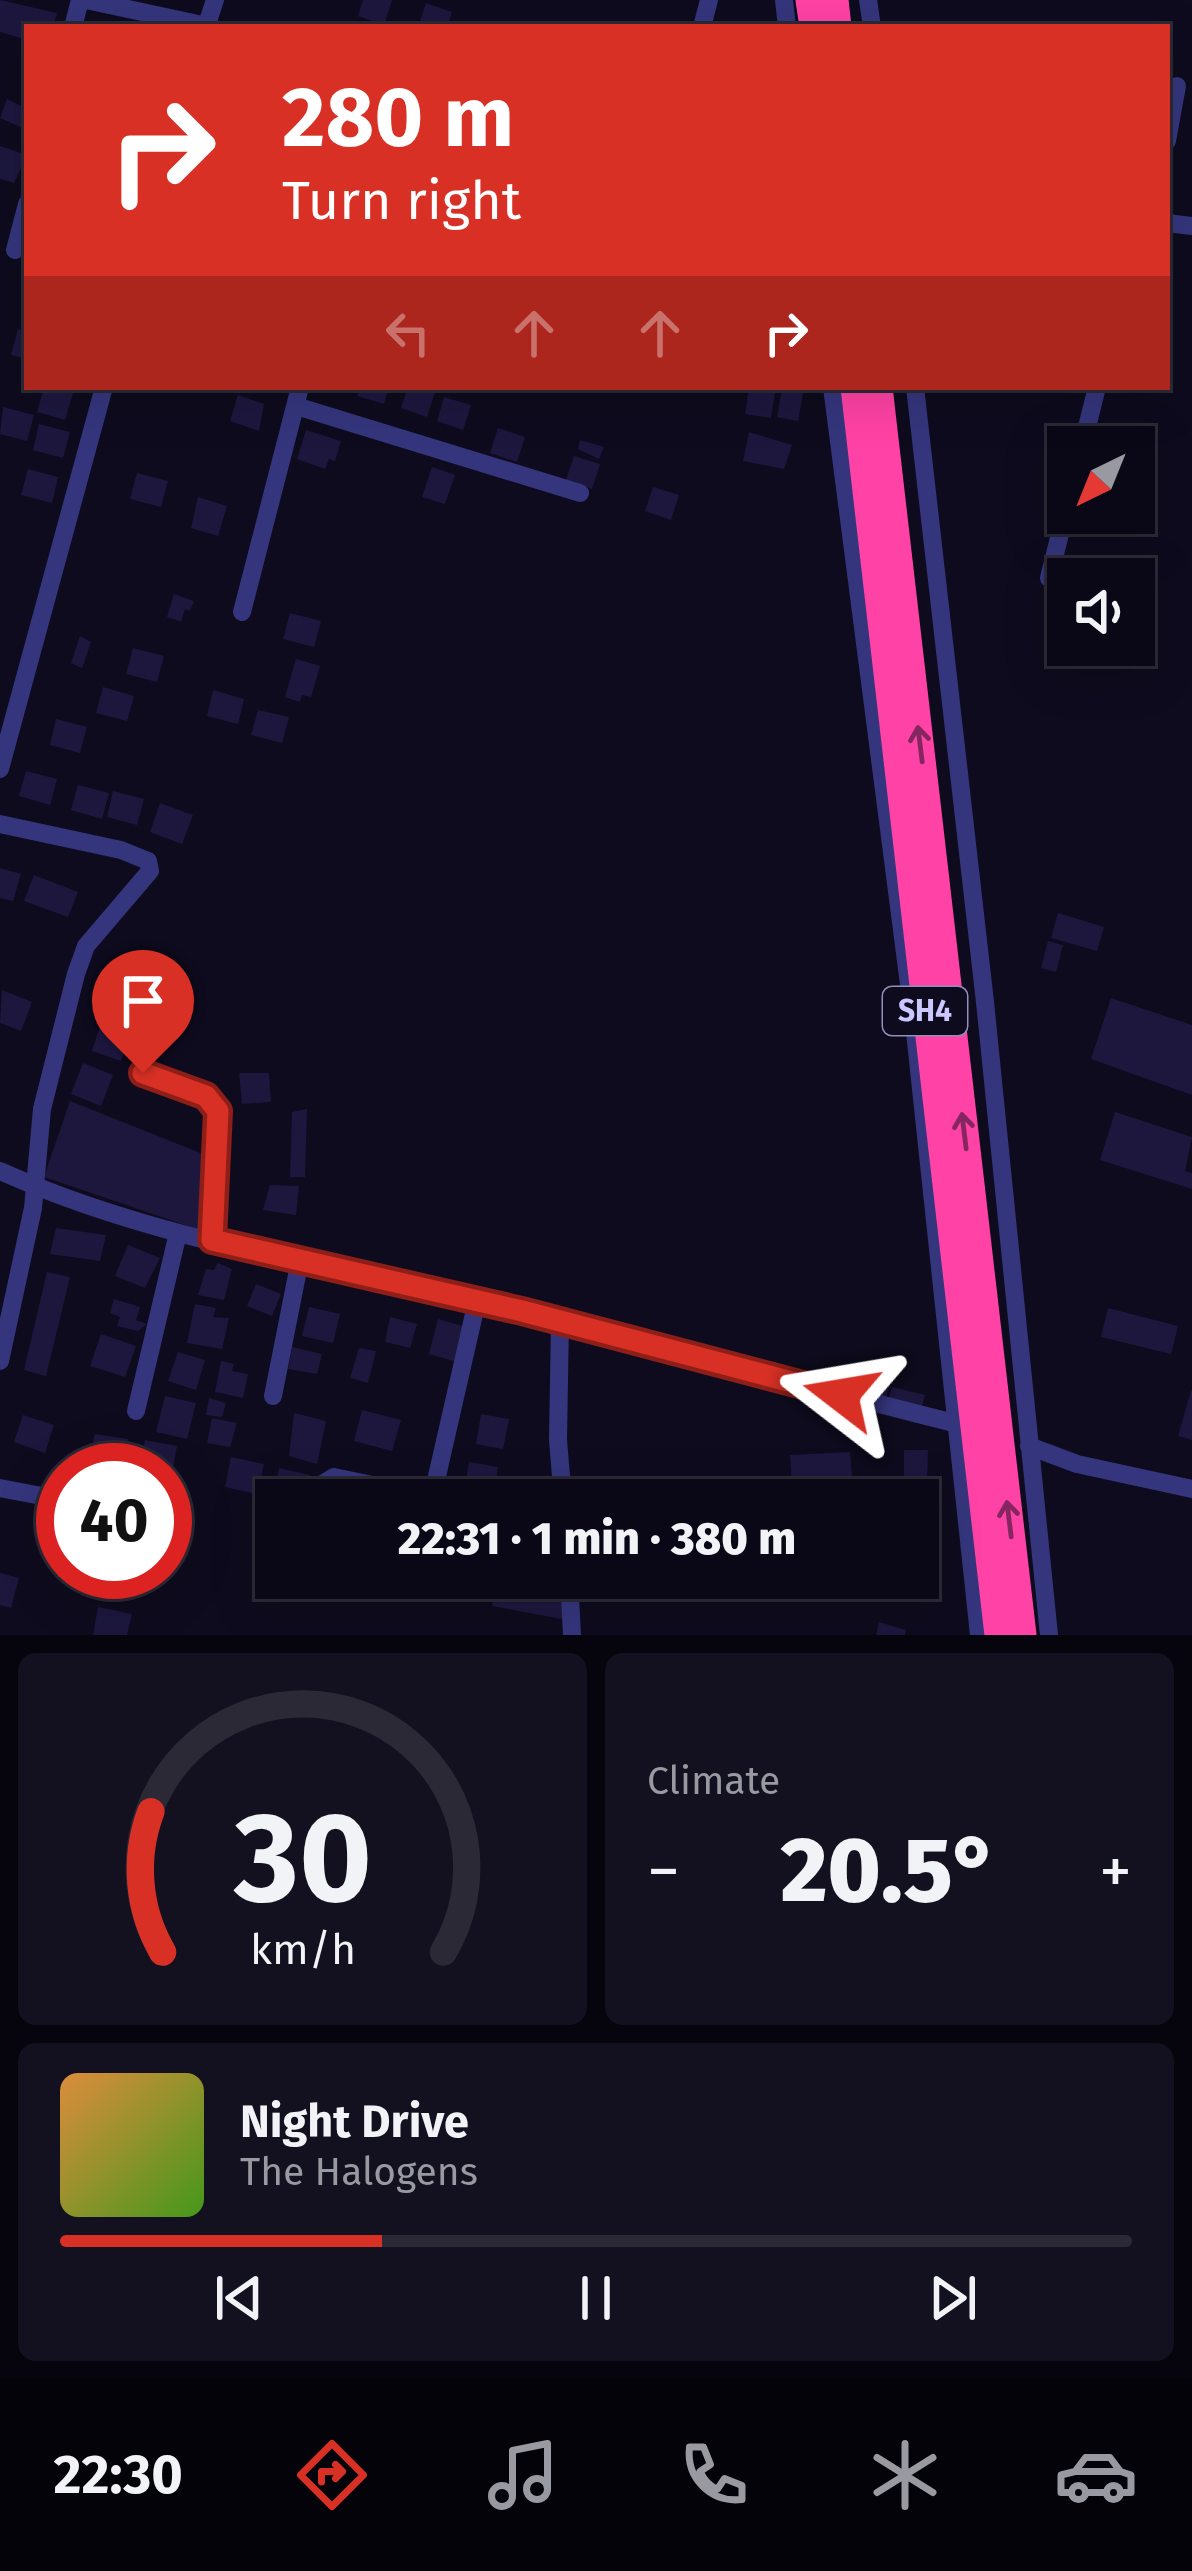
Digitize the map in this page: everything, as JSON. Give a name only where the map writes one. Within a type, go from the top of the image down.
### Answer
[{"type":"highway","name":"SH4","points":[[854,390],[998,1635]]},
{"type":"highway","name":"SH4","points":[[879,390],[1023,1635]]},
{"type":"street","points":[[83,0],[139,5],[201,24]]},
{"type":"street","points":[[1170,124],[1177,86]]},
{"type":"street","points":[[15,250],[24,216]]},
{"type":"street","points":[[0,769],[103,390]]},
{"type":"street","points":[[832,390],[914,1023],[979,1635]]},
{"type":"street","points":[[914,390],[985,1002],[1049,1635]]},
{"type":"street","points":[[1087,426],[1096,390]]},
{"type":"street","points":[[242,612],[298,396],[580,493]]},
{"type":"street","points":[[0,824],[121,850],[148,861],[150,871],[86,946],[42,1109],[33,1208],[0,1361]]},
{"type":"street","points":[[143,1073],[206,1096],[218,1111],[212,1240]]},
{"type":"street","points":[[0,1171],[117,1217],[477,1300],[954,1423]]},
{"type":"street","points":[[136,1411],[178,1233]]},
{"type":"street","points":[[274,1396],[300,1260]]},
{"type":"street","points":[[442,1479],[477,1300]]},
{"type":"street","points":[[560,1321],[561,1479]]},
{"type":"street","points":[[1029,1446],[1077,1464],[1192,1489]]},
{"type":"street","points":[[0,1487],[36,1494]]},
{"type":"street","points":[[569,1599],[572,1635]]},
{"type":"building","points":[[0,0],[57,13],[54,24],[24,24],[24,39],[0,32]]},
{"type":"building","points":[[363,0],[392,0],[384,24],[358,16]]},
{"type":"building","points":[[426,3],[452,12],[448,24],[419,24]]},
{"type":"building","points":[[7,99],[24,108],[24,129],[0,118]]},
{"type":"building","points":[[0,146],[24,154],[14,183],[0,179]]},
{"type":"building","points":[[18,329],[24,331],[24,358],[11,355]]},
{"type":"building","points":[[43,390],[73,393],[65,420],[37,412]]},
{"type":"building","points":[[359,390],[388,390],[384,404],[357,396]]},
{"type":"building","points":[[407,390],[435,392],[427,417],[401,408]]},
{"type":"building","points":[[749,390],[776,390],[771,418],[745,414]]},
{"type":"building","points":[[782,390],[804,390],[798,421],[777,417]]},
{"type":"building","points":[[238,395],[264,404],[259,431],[230,421]]},
{"type":"building","points":[[444,397],[471,405],[463,430],[437,421]]},
{"type":"building","points":[[3,407],[34,415],[27,441],[0,434]]},
{"type":"building","points":[[39,424],[70,432],[63,458],[33,450]]},
{"type":"building","points":[[498,428],[525,437],[517,462],[490,453]]},
{"type":"building","points":[[306,430],[341,441],[335,461],[329,459],[325,469],[297,459]]},
{"type":"building","points":[[749,432],[792,445],[784,469],[743,461]]},
{"type":"building","points":[[580,440],[604,447],[599,459],[578,449]]},
{"type":"building","points":[[574,456],[600,464],[592,489],[566,480]]},
{"type":"building","points":[[432,467],[455,475],[445,504],[422,497]]},
{"type":"building","points":[[28,469],[58,477],[52,503],[21,495]]},
{"type":"building","points":[[137,473],[168,481],[161,507],[130,499]]},
{"type":"building","points":[[653,487],[679,495],[671,520],[645,511]]},
{"type":"building","points":[[198,497],[227,506],[218,536],[191,528]]},
{"type":"building","points":[[174,594],[194,601],[181,622],[167,617]]},
{"type":"building","points":[[290,613],[321,621],[314,647],[283,639]]},
{"type":"building","points":[[80,636],[91,642],[82,668],[71,663]]},
{"type":"building","points":[[133,648],[164,656],[157,682],[126,674]]},
{"type":"building","points":[[296,659],[320,666],[311,697],[302,695],[300,702],[285,697]]},
{"type":"building","points":[[103,687],[134,696],[127,721],[96,713]]},
{"type":"building","points":[[213,690],[244,699],[238,724],[207,716]]},
{"type":"building","points":[[258,710],[289,717],[282,743],[251,735]]},
{"type":"building","points":[[56,719],[87,727],[80,753],[50,745]]},
{"type":"building","points":[[26,771],[57,779],[50,805],[19,796]]},
{"type":"building","points":[[78,785],[109,793],[102,819],[71,810]]},
{"type":"building","points":[[113,791],[144,799],[137,825],[107,817]]},
{"type":"building","points":[[160,803],[193,815],[182,844],[150,832]]},
{"type":"building","points":[[0,868],[21,874],[13,901],[0,898]]},
{"type":"building","points":[[34,875],[78,892],[68,917],[24,901]]},
{"type":"building","points":[[1058,913],[1104,927],[1097,951],[1051,938]]},
{"type":"building","points":[[1048,941],[1063,945],[1056,972],[1041,968]]},
{"type":"building","points":[[116,968],[146,979],[135,1009],[105,997]]},
{"type":"building","points":[[2,990],[32,1002],[21,1031],[0,1023]]},
{"type":"building","points":[[1111,998],[1192,1025],[1192,1095],[1091,1059]]},
{"type":"building","points":[[102,1020],[131,1030],[121,1061],[92,1051]]},
{"type":"building","points":[[83,1063],[113,1075],[101,1106],[71,1094]]},
{"type":"building","points":[[239,1073],[269,1073],[271,1102],[242,1104]]},
{"type":"building","points":[[70,1101],[208,1156],[200,1230],[44,1177]]},
{"type":"building","points":[[307,1109],[305,1177],[290,1177],[292,1112]]},
{"type":"building","points":[[1115,1112],[1192,1137],[1185,1171],[1192,1173],[1192,1189],[1100,1160]]},
{"type":"building","points":[[270,1185],[299,1186],[296,1215],[263,1210]]},
{"type":"building","points":[[56,1228],[106,1235],[100,1261],[50,1254]]},
{"type":"building","points":[[128,1245],[160,1258],[145,1288],[115,1276]]},
{"type":"building","points":[[218,1263],[232,1269],[224,1300],[198,1295],[206,1269],[214,1270]]},
{"type":"building","points":[[47,1272],[70,1277],[46,1376],[24,1370]]},
{"type":"building","points":[[256,1284],[281,1294],[272,1316],[247,1306]]},
{"type":"building","points":[[114,1299],[140,1307],[136,1320],[147,1324],[138,1331],[117,1326],[120,1317],[110,1313]]},
{"type":"building","points":[[195,1304],[216,1308],[213,1317],[229,1318],[222,1349],[187,1343]]},
{"type":"building","points":[[309,1307],[340,1314],[333,1343],[302,1336]]},
{"type":"building","points":[[1108,1308],[1178,1326],[1171,1354],[1101,1337]]},
{"type":"building","points":[[390,1317],[417,1324],[410,1348],[385,1342]]},
{"type":"building","points":[[438,1319],[466,1327],[457,1362],[429,1354]]},
{"type":"building","points":[[101,1334],[136,1346],[125,1377],[90,1366]]},
{"type":"building","points":[[292,1347],[322,1354],[317,1374],[288,1369]]},
{"type":"building","points":[[359,1348],[376,1351],[368,1383],[350,1378]]},
{"type":"building","points":[[178,1352],[205,1360],[196,1390],[168,1381]]},
{"type":"building","points":[[221,1361],[234,1364],[232,1371],[248,1374],[243,1398],[215,1392]]},
{"type":"building","points":[[859,1378],[889,1386],[885,1402],[855,1394]]},
{"type":"building","points":[[892,1387],[925,1395],[921,1409],[888,1401]]},
{"type":"building","points":[[1192,1391],[1192,1440],[1178,1436]]},
{"type":"building","points":[[165,1396],[196,1403],[187,1439],[156,1432]]},
{"type":"building","points":[[209,1398],[226,1403],[222,1417],[206,1415]]},
{"type":"building","points":[[362,1410],[401,1420],[392,1451],[354,1441]]},
{"type":"building","points":[[294,1413],[326,1421],[317,1464],[289,1456]]},
{"type":"building","points":[[481,1414],[509,1419],[503,1449],[476,1444]]},
{"type":"building","points":[[23,1415],[54,1425],[48,1443],[36,1443],[36,1450],[14,1442]]},
{"type":"building","points":[[212,1418],[237,1423],[230,1447],[207,1443]]},
{"type":"building","points":[[95,1434],[128,1439],[127,1443],[93,1443]]},
{"type":"building","points":[[904,1450],[928,1450],[927,1479],[904,1479]]},
{"type":"building","points":[[850,1452],[852,1479],[792,1479],[790,1455]]},
{"type":"building","points":[[231,1457],[264,1464],[260,1479],[255,1479],[255,1494],[225,1487]]},
{"type":"building","points":[[469,1462],[498,1467],[496,1479],[466,1479]]},
{"type":"building","points":[[279,1468],[310,1475],[309,1479],[277,1479]]},
{"type":"building","points":[[0,1573],[19,1578],[11,1608],[0,1605]]},
{"type":"building","points":[[493,1599],[566,1599],[562,1619],[492,1606]]},
{"type":"building","points":[[98,1607],[132,1614],[127,1635],[93,1635]]},
{"type":"building","points":[[879,1622],[906,1630],[905,1635],[876,1635]]},
{"type":"route","points":[[143,1073],[206,1096],[218,1111],[212,1240],[522,1311],[841,1395]]}]
